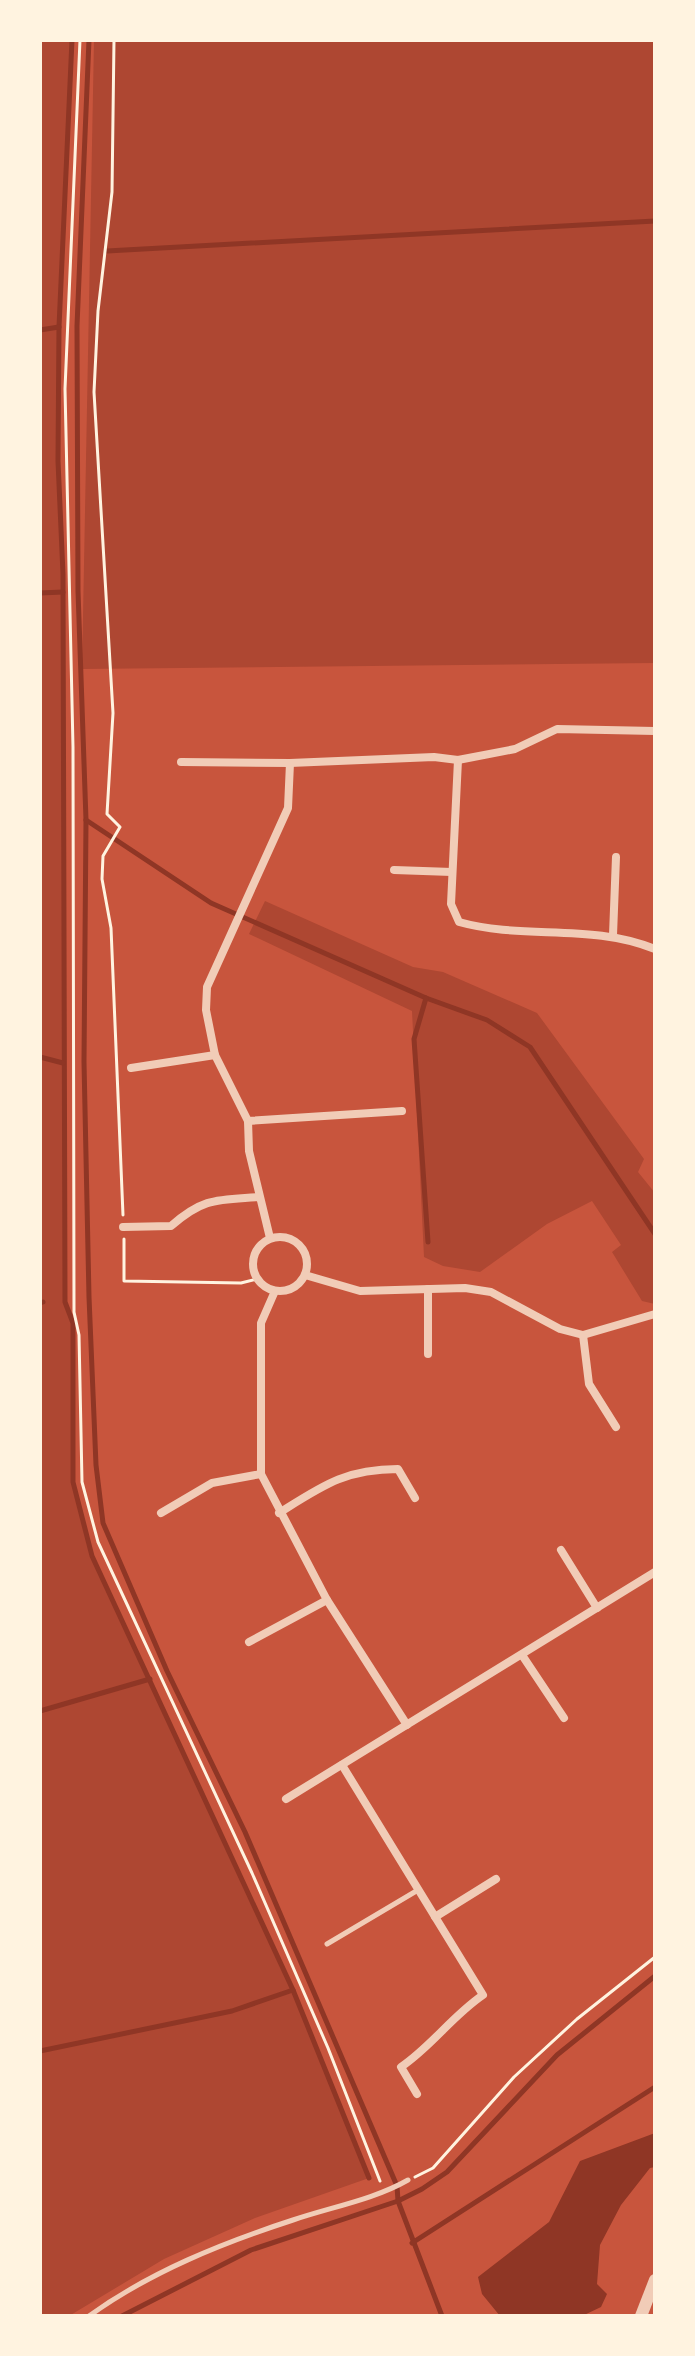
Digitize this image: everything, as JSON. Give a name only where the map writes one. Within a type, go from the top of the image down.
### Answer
[{"type":"street","points":[[181,762],[290,763],[434,757],[458,760],[515,749],[557,729],[655,731]]},
{"type":"street","points":[[458,760],[451,904],[459,922],[480,928],[613,935],[655,949]]},
{"type":"street","points":[[270,1238],[249,1151],[248,1121],[215,1055],[206,1010],[207,987],[288,808],[290,763]]},
{"type":"street","points":[[613,935],[616,857]]},
{"type":"street","points":[[394,870],[452,872]]},
{"type":"street","points":[[131,1068],[215,1055]]},
{"type":"street","points":[[248,1121],[402,1111]]},
{"type":"street","points":[[123,1227],[171,1226],[194,1206],[212,1201],[259,1197]]},
{"type":"street","points":[[286,1237],[300,1245],[307,1264],[305,1275],[295,1287],[275,1291],[257,1279],[253,1261],[258,1248],[270,1238],[286,1237]]},
{"type":"street","points":[[305,1275],[360,1291],[465,1288],[491,1292],[560,1329],[583,1335],[655,1314]]},
{"type":"street","points":[[428,1289],[428,1354]]},
{"type":"street","points":[[275,1291],[261,1323],[261,1474],[327,1600],[407,1725]]},
{"type":"street","points":[[583,1335],[589,1384],[616,1427]]},
{"type":"street","points":[[279,1513],[326,1483],[349,1472],[371,1469],[398,1469],[415,1498]]},
{"type":"street","points":[[161,1513],[212,1483],[261,1474]]},
{"type":"street","points":[[561,1550],[597,1608]]},
{"type":"street","points":[[286,1799],[655,1572]]},
{"type":"street","points":[[249,1642],[327,1600]]},
{"type":"street","points":[[522,1655],[564,1718]]},
{"type":"street","points":[[342,1765],[483,1995],[459,2011],[423,2052],[401,2067],[417,2094]]},
{"type":"street","points":[[435,1917],[496,1879]]},
{"type":"street","points":[[641,2316],[655,2280]]},
{"type":"lane","points":[[327,1944],[418,1890]]},
{"type":"lane","points":[[89,2316],[157,2276],[238,2237],[385,2192],[408,2180]]},
{"type":"path","points":[[80,40],[65,389],[73,747],[74,1312],[79,1335],[82,1482],[98,1542],[252,1873],[328,2048],[385,2192]]},
{"type":"path","points":[[114,40],[112,192],[98,311],[94,392],[113,713],[107,814],[120,827],[107,845],[102,879],[111,928],[124,1281],[241,1283],[257,1279]]},
{"type":"path","points":[[408,2180],[433,2168],[514,2077],[577,2019],[655,1957]]},
{"type":"shaded area","points":[[40,40],[72,40],[59,327],[58,461],[63,574],[65,1302],[73,1323],[73,1482],[92,1556],[293,1990],[369,2178],[255,2218],[164,2259],[69,2316],[40,2316]]},
{"type":"shaded area","points":[[94,40],[655,40],[655,663],[82,669]]},
{"type":"shaded area","points":[[265,901],[413,967],[443,972],[537,1013],[644,1159],[638,1172],[655,1193],[655,1304],[642,1301],[612,1252],[621,1245],[592,1201],[547,1224],[480,1272],[443,1266],[424,1257],[412,1011],[249,934]]},
{"type":"shaded area","points":[[655,2133],[655,2167],[650,2168],[621,2205],[600,2245],[597,2284],[607,2294],[601,2307],[582,2316],[500,2316],[482,2294],[478,2277],[549,2222],[580,2161]]},
{"type":"waterway","points":[[72,40],[59,327],[58,461],[63,574],[65,1302],[73,1323],[73,1482],[92,1556],[293,1990],[369,2178]]},
{"type":"waterway","points":[[89,40],[77,326],[78,591],[86,820],[84,1062],[89,1297],[96,1465],[103,1523],[167,1671],[245,1832],[397,2186],[398,2201],[442,2316]]},
{"type":"waterway","points":[[107,251],[655,221]]},
{"type":"waterway","points":[[40,330],[59,327]]},
{"type":"waterway","points":[[40,593],[63,592]]},
{"type":"waterway","points":[[86,820],[211,903],[426,998],[487,1020],[530,1047],[655,1234]]},
{"type":"waterway","points":[[426,998],[414,1039],[428,1242]]},
{"type":"waterway","points":[[40,1057],[63,1063]]},
{"type":"waterway","points":[[40,1711],[150,1679]]},
{"type":"waterway","points":[[122,2316],[251,2250],[398,2201],[422,2189],[447,2172],[557,2055],[655,1976]]},
{"type":"waterway","points":[[40,2051],[232,2011],[293,1990]]},
{"type":"waterway","points":[[412,2243],[655,2087]]}]
